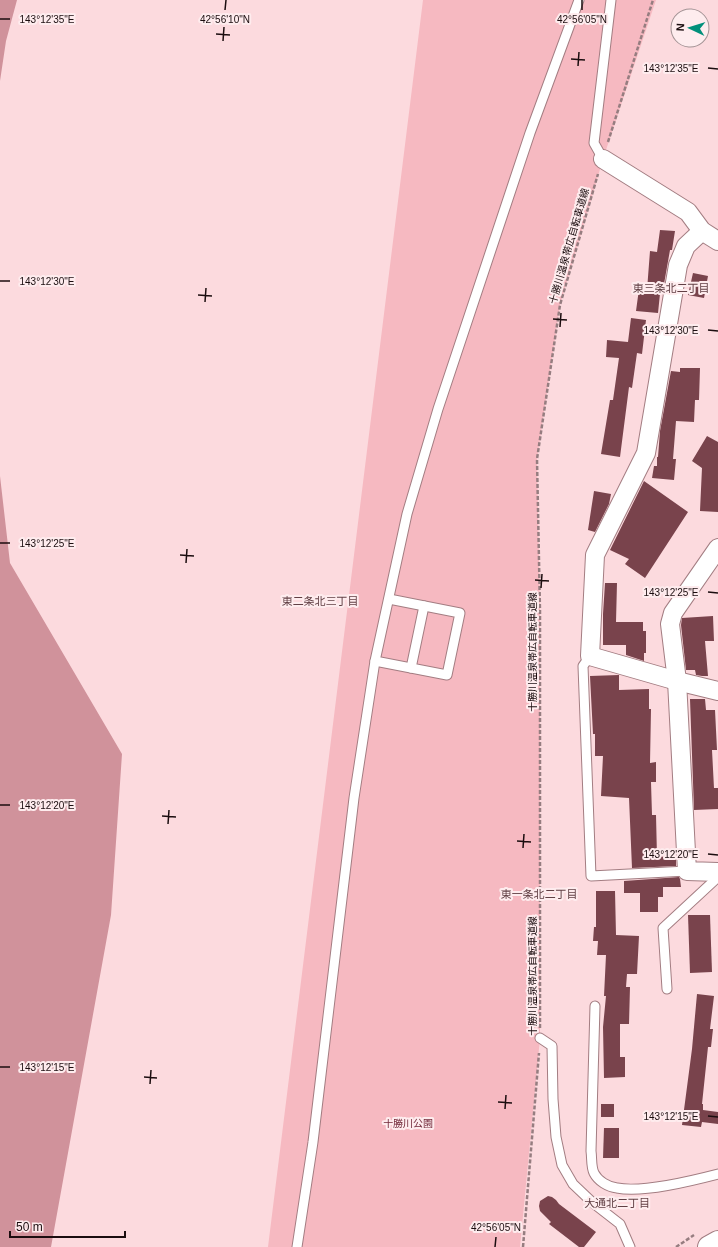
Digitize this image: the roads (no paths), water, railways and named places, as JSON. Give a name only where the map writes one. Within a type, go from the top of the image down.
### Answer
[{"type":"highway","points":[[709,1247],[718,1242]]},
{"type":"street","points":[[603,158],[688,212],[702,231],[718,241]]},
{"type":"street","points":[[702,231],[686,246],[678,265],[646,453],[595,555],[590,656],[676,682],[718,691]]},
{"type":"street","points":[[717,879],[687,871],[676,682],[670,624],[673,613],[718,548]]},
{"type":"lane","points":[[297,1247],[314,1134],[354,798],[375,661],[407,514],[438,409],[530,133],[579,0]]},
{"type":"lane","points":[[603,158],[594,143],[611,0]]},
{"type":"lane","points":[[375,661],[447,675],[460,613],[389,599]]},
{"type":"lane","points":[[412,668],[424,606]]},
{"type":"lane","points":[[590,656],[583,666],[591,876],[687,871]]},
{"type":"lane","points":[[667,989],[663,928],[717,879]]},
{"type":"lane","points":[[595,1006],[591,1151],[594,1172],[603,1183],[616,1188],[640,1189],[688,1182],[718,1174]]},
{"type":"lane","points":[[540,1038],[552,1046],[553,1099],[556,1137],[562,1165],[573,1184],[593,1203],[620,1224],[630,1247]]},
{"type":"district","name":"東三条北二丁目","points":[[671,288]]},
{"type":"district","name":"東二条北三丁目","points":[[320,601]]},
{"type":"district","name":"東一条北二丁目","points":[[539,894]]},
{"type":"district","name":"大通北二丁目","points":[[617,1203]]},
{"type":"park label","name":"十勝川公園","points":[[408,1123]]}]
